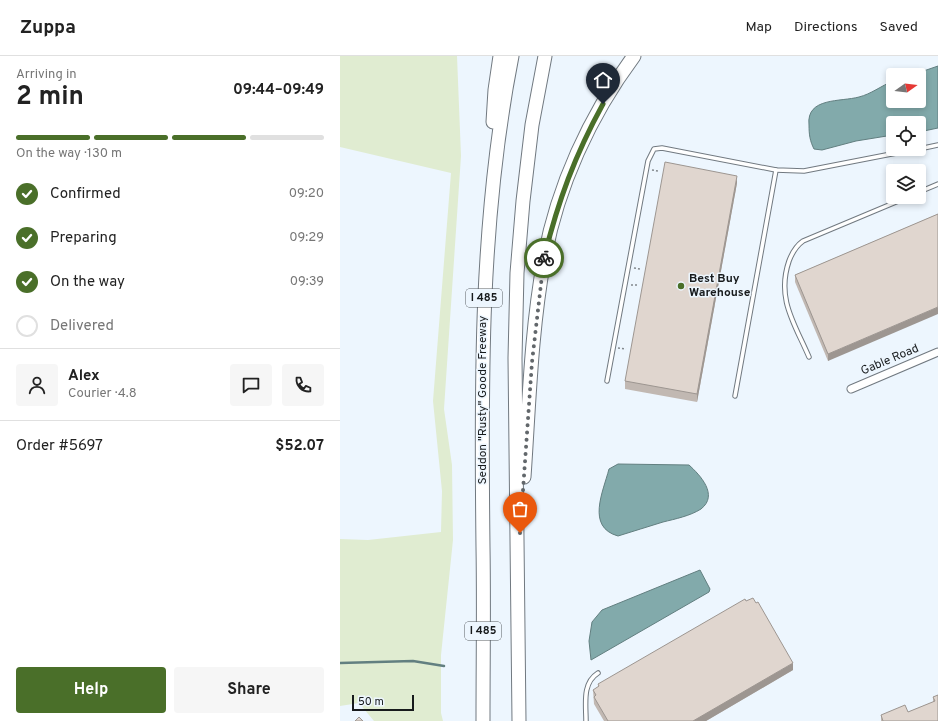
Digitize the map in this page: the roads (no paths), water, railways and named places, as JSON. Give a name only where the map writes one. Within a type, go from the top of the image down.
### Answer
[{"type":"highway","points":[[487,246],[494,90],[500,56]]},
{"type":"highway","name":"Seddon \"Rusty\" Goode Freeway","points":[[483,721],[482,413],[487,246],[495,160],[512,56]]},
{"type":"highway","name":"I 485","points":[[519,721],[515,366],[517,273],[523,201],[532,125],[545,56]]},
{"type":"highway","points":[[517,562],[532,355],[544,259],[562,193],[585,137],[615,84],[634,56]]},
{"type":"street","name":"Gable Road","points":[[851,388],[938,352]]},
{"type":"lane","points":[[926,147],[938,145]]},
{"type":"lane","points":[[607,381],[648,160],[654,149],[662,148],[776,170],[804,171],[886,155]]},
{"type":"lane","points":[[735,396],[776,170]]},
{"type":"lane","points":[[926,189],[938,184]]},
{"type":"lane","points":[[810,357],[789,311],[784,293],[788,264],[796,247],[803,242],[892,204]]},
{"type":"lane","points":[[586,721],[587,686],[591,679],[598,673]]},
{"type":"waterway","points":[[340,663],[413,661],[444,666]]},
{"type":"place","name":"Best Buy Warehouse","points":[[681,286]]}]
